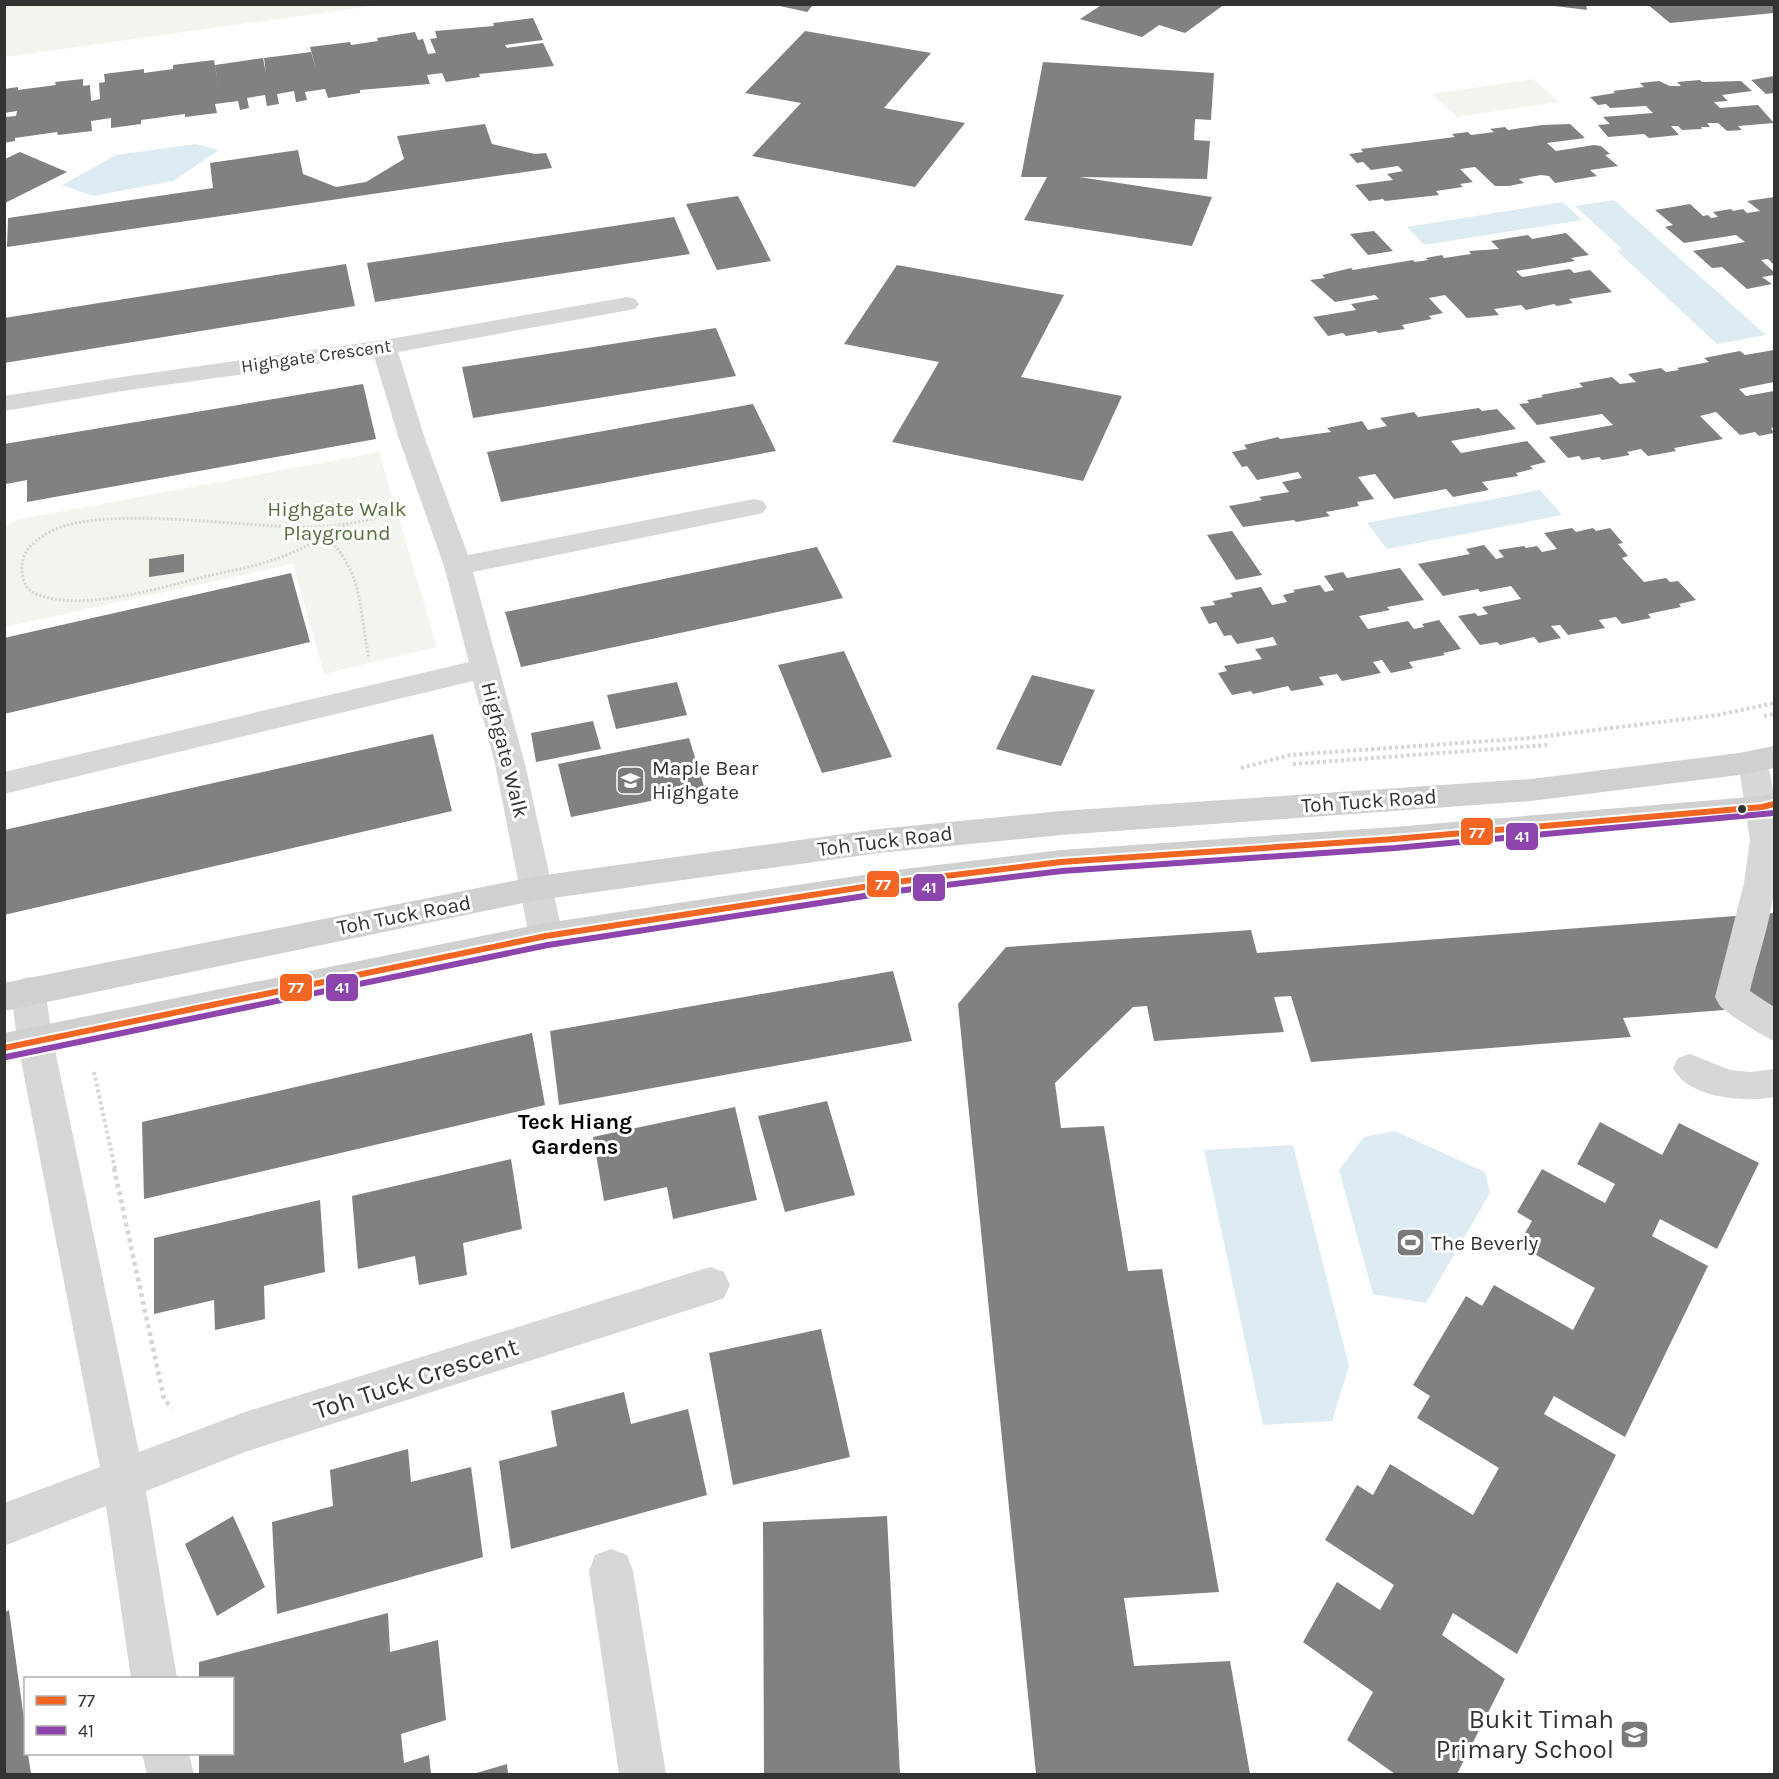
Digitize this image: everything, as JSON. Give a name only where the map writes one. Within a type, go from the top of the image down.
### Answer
[{"type":"street","name":"Highgate Crescent","points":[[4,404],[129,383],[384,347],[627,304]]},
{"type":"street","name":"Highgate Walk","points":[[384,347],[433,498],[458,566],[510,764],[538,888],[546,936]]},
{"type":"street","points":[[458,566],[754,507]]},
{"type":"street","points":[[4,783],[485,668]]},
{"type":"street","name":"Toh Tuck Road","points":[[16,994],[538,888],[879,841],[982,830],[1531,790],[1764,759]]},
{"type":"street","points":[[1375,801],[1394,839]]},
{"type":"street","name":"Toh Tuck Road","points":[[20,1044],[546,936],[896,882],[1060,862],[1394,839],[1768,806]]},
{"type":"street","points":[[16,994],[20,1044],[42,1077],[123,1478],[154,1677]]},
{"type":"street","name":"Toh Tuck Crescent","points":[[4,1525],[245,1432],[710,1285]]},
{"type":"street","points":[[611,1570],[642,1774]]},
{"type":"street","points":[[166,1755],[170,1774]]},
{"type":"lane","points":[[1764,759],[1768,806],[1760,883],[1732,997],[1764,1017],[1774,1027]]},
{"type":"lane","points":[[1690,1068],[1709,1080],[1737,1086],[1760,1086],[1774,1083]]},
{"type":"path","points":[[348,524],[326,537],[270,561],[113,599],[68,600],[34,594],[24,583],[22,566],[25,551],[45,534],[78,523],[116,518],[311,527],[348,524],[397,512],[433,498]]},
{"type":"path","points":[[326,537],[346,555],[360,592],[364,639],[369,659],[392,690]]},
{"type":"path","points":[[42,1077],[93,1066],[164,1399],[176,1412]]},
{"type":"green space","points":[[5,4],[379,4],[379,5],[5,57]]},
{"type":"green space","points":[[1533,79],[1559,102],[1457,117],[1432,94]]},
{"type":"green space","name":"Highgate Walk Playground","points":[[379,452],[437,647],[324,674],[293,564],[5,627],[4,528],[16,520]]},
{"type":"shaded area","points":[[196,144],[219,150],[173,181],[93,196],[62,185],[116,155]]},
{"type":"shaded area","points":[[1614,200],[1766,335],[1717,344],[1617,251],[1622,249],[1575,206]]},
{"type":"shaded area","points":[[1563,202],[1582,220],[1424,245],[1407,227]]},
{"type":"shaded area","points":[[1540,490],[1562,515],[1387,549],[1367,523]]},
{"type":"shaded area","name":"The Beverly","points":[[1395,1131],[1485,1172],[1490,1193],[1426,1303],[1373,1294],[1339,1170],[1364,1137]]},
{"type":"shaded area","points":[[1293,1145],[1349,1366],[1332,1421],[1263,1425],[1204,1150]]},
{"type":"building","points":[[771,4],[814,4],[807,12]]},
{"type":"building","points":[[1103,4],[1225,4],[1185,33],[1159,25],[1142,37],[1080,19]]},
{"type":"building","points":[[1555,4],[1586,4],[1587,10],[1555,6]]},
{"type":"building","points":[[1647,4],[1774,4],[1774,13],[1670,23]]},
{"type":"building","points":[[533,18],[543,40],[505,45],[507,48],[543,43],[554,66],[479,74],[480,77],[446,82],[442,73],[427,75],[430,84],[360,90],[360,93],[328,98],[325,89],[305,92],[307,100],[296,102],[294,91],[277,94],[279,104],[267,106],[265,95],[247,98],[249,108],[240,110],[238,101],[215,104],[217,113],[185,117],[185,114],[141,120],[141,124],[111,128],[111,118],[91,121],[92,131],[58,135],[57,132],[15,138],[15,141],[4,143],[4,117],[16,116],[17,111],[4,113],[4,89],[18,87],[18,90],[83,79],[83,86],[90,85],[91,101],[100,99],[99,83],[105,82],[104,74],[144,69],[144,73],[173,69],[173,65],[214,60],[218,85],[215,65],[263,58],[266,74],[264,58],[311,52],[317,72],[310,47],[350,42],[351,45],[415,32],[418,40],[423,39],[428,54],[436,53],[430,39],[437,38],[435,31],[494,26],[493,23]]},
{"type":"building","points":[[805,31],[931,53],[884,108],[965,123],[915,187],[752,156],[801,103],[745,93]]},
{"type":"building","points":[[1043,62],[1214,73],[1211,120],[1195,119],[1194,140],[1210,141],[1207,179],[1079,177],[1212,197],[1192,246],[1024,220],[1047,177],[1021,177]]},
{"type":"building","points":[[1774,76],[1774,93],[1766,94],[1751,80]]},
{"type":"building","points":[[1700,80],[1702,82],[1741,81],[1752,91],[1722,95],[1728,101],[1714,102],[1720,108],[1758,105],[1774,123],[1738,126],[1742,130],[1727,131],[1718,123],[1707,123],[1710,127],[1701,127],[1702,129],[1682,130],[1678,126],[1671,126],[1679,135],[1649,138],[1644,134],[1608,137],[1598,125],[1610,124],[1603,117],[1653,113],[1646,106],[1610,108],[1606,104],[1598,105],[1590,97],[1644,87],[1640,83],[1659,81],[1670,86],[1681,86],[1677,82]]},
{"type":"building","points":[[485,124],[492,144],[535,154],[546,153],[552,168],[7,247],[8,218],[213,188],[210,163],[298,150],[303,174],[336,187],[366,182],[404,159],[397,136]]},
{"type":"building","points":[[1570,124],[1585,138],[1547,143],[1556,151],[1601,146],[1610,154],[1605,155],[1618,166],[1590,170],[1597,176],[1555,183],[1549,176],[1541,175],[1519,179],[1524,183],[1509,186],[1495,186],[1475,167],[1460,169],[1473,182],[1460,184],[1463,187],[1436,191],[1439,195],[1385,201],[1383,199],[1369,201],[1355,185],[1393,180],[1387,174],[1403,171],[1398,166],[1371,170],[1363,162],[1357,163],[1349,154],[1363,152],[1361,149],[1455,137],[1452,134],[1468,132],[1471,135],[1494,132],[1490,129],[1505,127],[1508,130]]},
{"type":"building","points":[[20,152],[67,172],[5,203],[5,159]]},
{"type":"building","points":[[738,196],[771,261],[717,270],[686,204]]},
{"type":"building","points":[[1774,197],[1774,265],[1768,259],[1761,260],[1774,272],[1774,275],[1762,277],[1772,284],[1747,289],[1722,267],[1712,268],[1693,251],[1745,242],[1736,235],[1684,243],[1665,227],[1673,225],[1655,210],[1690,204],[1703,216],[1708,215],[1711,218],[1718,217],[1713,212],[1731,209],[1733,211],[1743,209],[1747,213],[1760,211],[1747,201]]},
{"type":"building","points":[[674,217],[690,254],[375,302],[367,263]]},
{"type":"building","points":[[1374,231],[1393,251],[1368,255],[1350,234]]},
{"type":"building","points":[[1566,233],[1589,255],[1571,258],[1575,261],[1516,271],[1522,277],[1570,269],[1574,273],[1590,270],[1612,292],[1569,299],[1573,303],[1557,306],[1554,304],[1526,310],[1521,305],[1494,309],[1499,315],[1467,318],[1445,295],[1429,298],[1443,313],[1429,316],[1432,319],[1402,325],[1405,329],[1346,336],[1343,333],[1328,336],[1313,317],[1356,310],[1351,304],[1379,299],[1375,295],[1335,302],[1310,280],[1325,278],[1322,275],[1351,268],[1353,270],[1413,260],[1415,262],[1428,260],[1426,258],[1442,255],[1444,258],[1471,254],[1469,251],[1499,249],[1491,241],[1528,235],[1532,239]]},
{"type":"building","points":[[346,264],[355,306],[4,363],[4,318]]},
{"type":"building","points":[[897,265],[1064,295],[1021,377],[1122,396],[1083,481],[892,442],[939,362],[844,344]]},
{"type":"building","points":[[716,328],[736,376],[473,418],[462,367]]},
{"type":"building","points":[[1774,350],[1774,382],[1739,389],[1746,396],[1774,391],[1774,427],[1771,428],[1774,433],[1759,436],[1755,432],[1740,435],[1716,412],[1700,416],[1723,439],[1674,448],[1676,451],[1648,456],[1641,449],[1627,452],[1630,455],[1602,460],[1599,457],[1582,460],[1579,456],[1568,458],[1549,437],[1613,425],[1602,414],[1537,425],[1519,404],[1529,403],[1527,400],[1543,397],[1541,395],[1583,387],[1579,383],[1612,377],[1620,384],[1636,382],[1628,374],[1661,368],[1666,372],[1679,370],[1677,368],[1709,362],[1704,358],[1740,351],[1745,355]]},
{"type":"building","points":[[363,384],[376,439],[27,502],[27,480],[6,484],[4,444]]},
{"type":"building","points":[[753,404],[776,451],[501,502],[487,452]]},
{"type":"building","points":[[1479,408],[1482,411],[1497,409],[1516,429],[1451,441],[1461,453],[1527,441],[1546,462],[1530,466],[1533,469],[1516,473],[1518,476],[1482,482],[1489,490],[1453,497],[1446,489],[1394,499],[1375,474],[1358,477],[1374,499],[1357,502],[1359,506],[1326,512],[1330,516],[1296,522],[1294,520],[1243,527],[1229,506],[1262,500],[1259,497],[1289,492],[1282,482],[1302,478],[1298,472],[1257,480],[1247,466],[1242,467],[1232,452],[1247,449],[1244,445],[1278,437],[1280,439],[1331,432],[1327,428],[1362,421],[1368,430],[1387,426],[1380,418],[1414,412],[1418,417]]},
{"type":"building","points":[[1572,528],[1576,532],[1593,528],[1596,531],[1610,528],[1623,543],[1618,544],[1628,556],[1622,558],[1644,582],[1666,578],[1670,582],[1678,581],[1696,600],[1679,604],[1681,607],[1648,614],[1651,618],[1622,624],[1616,617],[1599,620],[1605,628],[1568,635],[1560,625],[1551,626],[1561,638],[1539,643],[1534,637],[1500,645],[1497,642],[1480,645],[1458,616],[1475,613],[1478,616],[1488,614],[1482,607],[1521,599],[1511,586],[1480,592],[1478,589],[1443,596],[1418,564],[1470,554],[1466,549],[1484,545],[1496,559],[1504,557],[1498,550],[1524,546],[1526,548],[1537,546],[1542,552],[1557,549],[1544,533]]},
{"type":"building","points":[[1232,531],[1262,575],[1236,580],[1207,535]]},
{"type":"building","points":[[817,547],[843,598],[521,667],[505,612]]},
{"type":"building","points":[[184,554],[184,572],[149,577],[149,559]]},
{"type":"building","points":[[1400,568],[1424,600],[1387,607],[1390,610],[1359,616],[1368,629],[1408,621],[1414,629],[1424,627],[1422,624],[1439,620],[1461,649],[1443,653],[1445,655],[1409,662],[1413,668],[1391,673],[1382,660],[1373,662],[1381,673],[1342,681],[1337,674],[1319,677],[1324,685],[1291,691],[1288,686],[1253,694],[1251,691],[1232,695],[1218,673],[1227,671],[1224,666],[1262,659],[1255,649],[1277,645],[1273,637],[1237,644],[1231,635],[1224,636],[1216,622],[1209,624],[1200,607],[1215,605],[1213,601],[1233,597],[1230,593],[1261,587],[1272,605],[1287,602],[1283,595],[1295,592],[1293,590],[1320,585],[1325,592],[1334,590],[1324,576],[1343,572],[1347,578]]},
{"type":"building","points":[[291,573],[310,642],[4,714],[4,638]]},
{"type":"building","points":[[844,651],[892,757],[822,773],[778,665]]},
{"type":"building","points":[[1032,675],[1095,690],[1061,766],[996,749]]},
{"type":"building","points":[[677,682],[687,715],[616,729],[607,695]]},
{"type":"building","points":[[593,721],[601,749],[536,762],[531,733]]},
{"type":"building","points":[[433,734],[452,811],[4,915],[4,830]]},
{"type":"building","points":[[689,738],[705,790],[571,817],[558,764]]},
{"type":"building","points":[[1774,913],[1774,1006],[1623,1018],[1631,1037],[1311,1062],[1291,996],[1274,997],[1284,1032],[1154,1041],[1147,1006],[1133,1007],[1055,1083],[1061,1128],[1104,1126],[1128,1271],[1162,1269],[1219,1592],[1124,1598],[1134,1666],[1230,1661],[1250,1774],[1036,1774],[958,1004],[1006,947],[1251,930],[1257,953]]},
{"type":"building","points":[[893,971],[912,1041],[559,1105],[550,1031]]},
{"type":"building","points":[[532,1033],[545,1105],[144,1199],[142,1122]]},
{"type":"building","points":[[827,1101],[855,1195],[785,1212],[758,1116]]},
{"type":"building","points":[[735,1107],[757,1200],[673,1219],[667,1187],[604,1201],[593,1137]]},
{"type":"building","points":[[1600,1122],[1662,1155],[1679,1123],[1759,1163],[1717,1249],[1660,1219],[1652,1236],[1708,1266],[1625,1437],[1554,1396],[1544,1414],[1616,1455],[1517,1654],[1453,1613],[1442,1635],[1505,1679],[1457,1774],[1395,1774],[1347,1740],[1373,1692],[1303,1642],[1337,1582],[1380,1610],[1394,1585],[1325,1540],[1357,1485],[1373,1495],[1390,1464],[1473,1515],[1499,1468],[1417,1418],[1430,1396],[1413,1385],[1466,1296],[1482,1306],[1494,1285],[1573,1330],[1595,1288],[1518,1245],[1532,1221],[1517,1212],[1542,1169],[1605,1203],[1615,1184],[1577,1164]]},
{"type":"building","points":[[511,1159],[522,1229],[463,1243],[467,1275],[419,1285],[415,1256],[358,1269],[352,1196]]},
{"type":"building","points":[[320,1200],[325,1272],[264,1286],[265,1319],[215,1330],[214,1300],[154,1314],[154,1238]]},
{"type":"building","points":[[821,1329],[850,1457],[733,1485],[709,1353]]},
{"type":"building","points":[[624,1392],[631,1424],[688,1409],[707,1495],[511,1549],[499,1461],[557,1446],[551,1411]]},
{"type":"building","points":[[408,1449],[411,1482],[471,1467],[483,1557],[277,1614],[272,1522],[333,1506],[330,1470]]},
{"type":"building","points":[[233,1516],[265,1587],[217,1616],[185,1544]]},
{"type":"building","points":[[887,1516],[900,1774],[764,1774],[763,1522]]},
{"type":"building","points":[[9,1610],[24,1719],[24,1755],[28,1755],[31,1774],[5,1774],[5,1612]]},
{"type":"building","points":[[388,1613],[390,1652],[438,1640],[446,1720],[401,1734],[404,1763],[429,1755],[431,1774],[199,1774],[199,1755],[234,1755],[234,1677],[199,1677],[199,1662]]},
{"type":"building","points":[[507,1764],[508,1774],[473,1774]]},
{"type":"transit line","name":"77","points":[[4,1048],[546,936],[896,882],[1061,862],[1394,839],[1762,807],[1774,804]]},
{"type":"transit line","name":"41","points":[[6,1057],[548,945],[897,891],[1062,871],[1395,848],[1774,813]]},
{"type":"place","name":"Maple Bear Highgate","points":[[631,780]]},
{"type":"place","name":"The Beverly","points":[[1410,1243]]},
{"type":"place","name":"Bukit Timah Primary School","points":[[1635,1734]]},
{"type":"district","name":"Teck Hiang Gardens","points":[[575,1134]]}]
